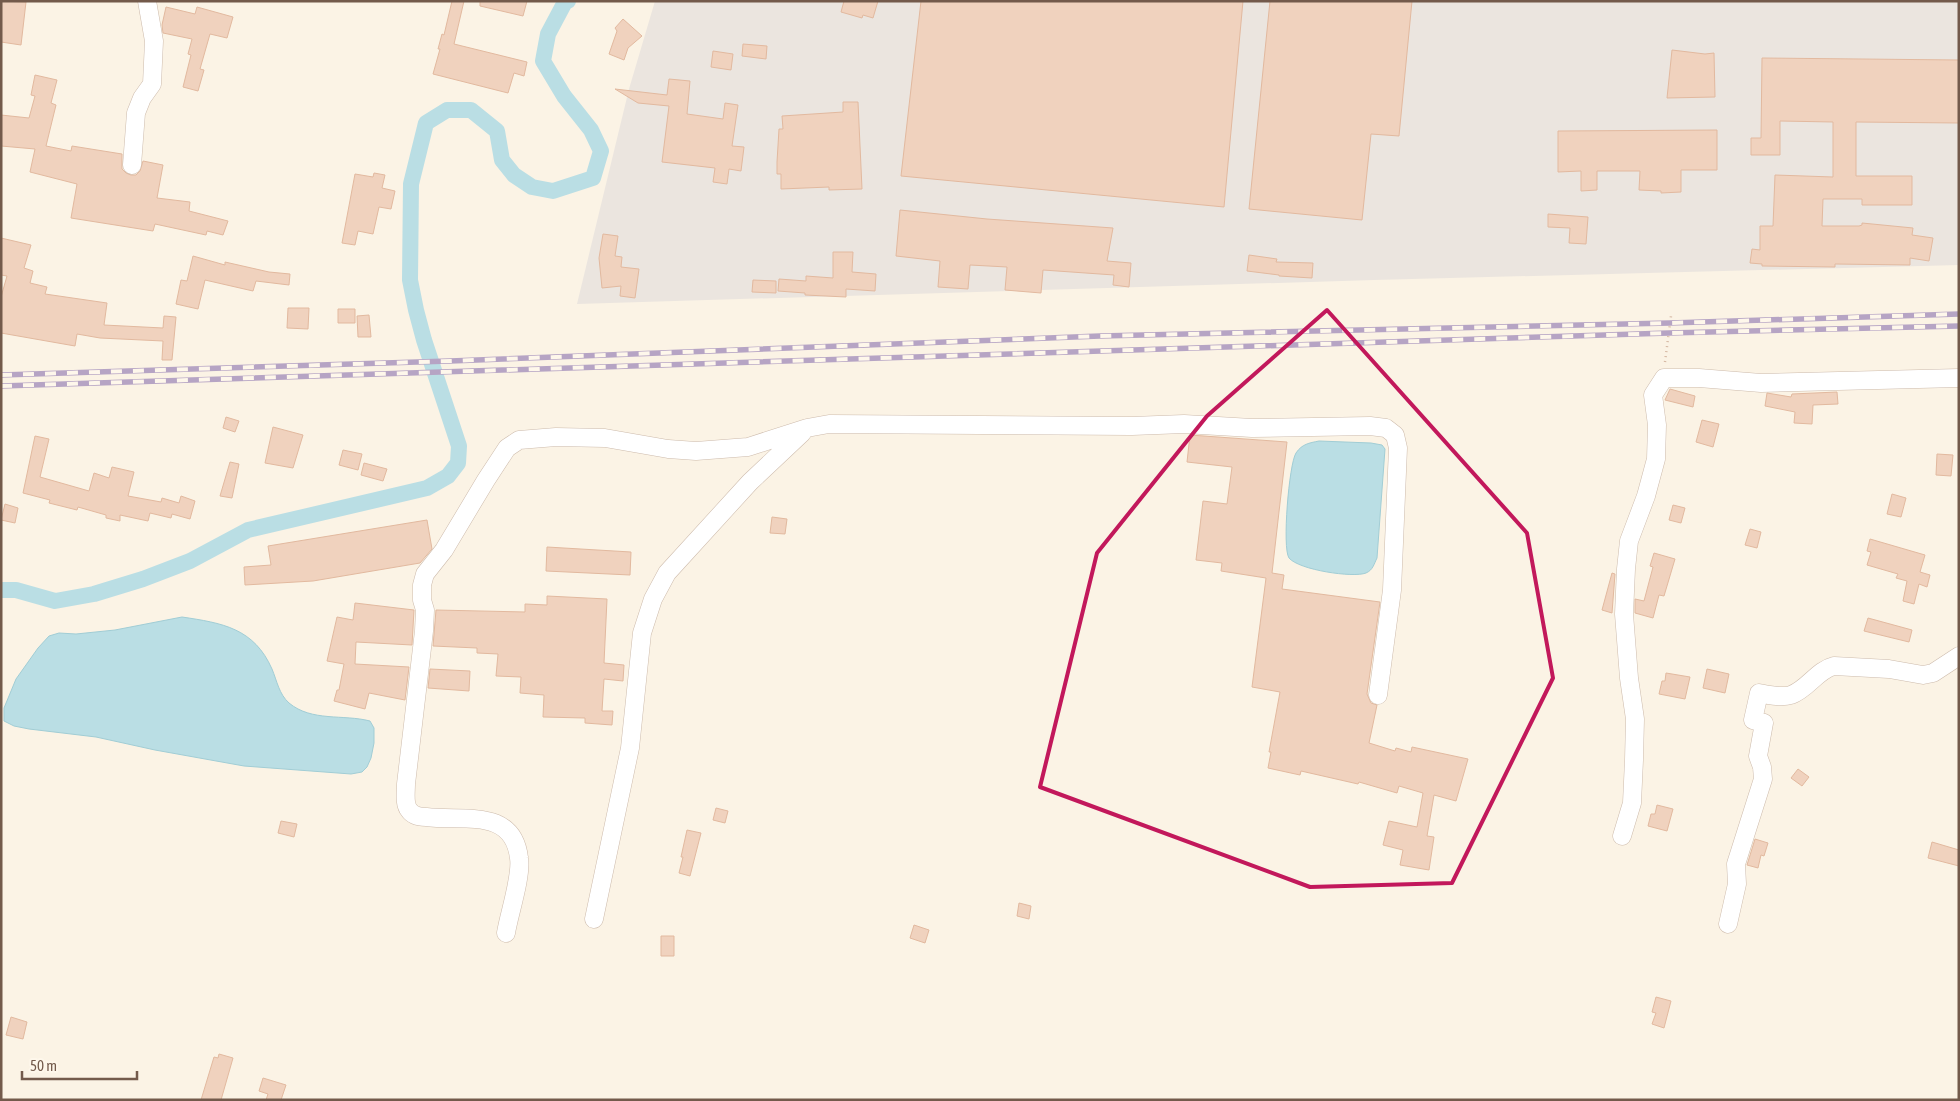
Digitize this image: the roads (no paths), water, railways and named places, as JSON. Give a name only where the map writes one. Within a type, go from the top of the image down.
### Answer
[{"type":"street","points":[[132,165],[136,113],[142,98],[152,84],[154,40],[147,1]]},
{"type":"street","points":[[1622,836],[1632,803],[1635,744],[1635,719],[1629,678],[1624,614],[1626,569],[1629,541],[1646,496],[1656,459],[1657,425],[1652,395],[1664,378],[1700,378],[1761,383],[1959,378]]},
{"type":"street","points":[[506,933],[517,884],[520,860],[515,840],[506,829],[494,823],[471,819],[417,816],[409,810],[406,802],[417,679],[424,631],[425,610],[422,600],[422,585],[429,568],[444,550],[507,448],[520,440],[556,437],[605,438],[668,449],[696,451],[748,447],[807,428],[829,424],[1132,426],[1184,424],[1252,428],[1370,426],[1386,428],[1395,435],[1398,448],[1392,590],[1378,695]]},
{"type":"street","points":[[594,918],[630,748],[642,633],[653,599],[667,573],[679,559],[750,482],[807,428]]},
{"type":"street","points":[[1728,924],[1737,884],[1736,864],[1763,779],[1762,767],[1758,756],[1764,723],[1753,720],[1759,693],[1782,696],[1792,695],[1804,688],[1826,668],[1834,666],[1889,669],[1922,675],[1933,672],[1959,656]]},
{"type":"water","points":[[1319,441],[1371,443],[1382,445],[1385,449],[1377,558],[1372,569],[1366,573],[1339,574],[1326,572],[1303,566],[1289,558],[1286,523],[1293,460],[1296,453],[1303,446]]},
{"type":"water","points":[[182,617],[223,625],[246,636],[265,655],[283,696],[298,709],[318,715],[370,721],[374,728],[374,743],[367,767],[362,772],[351,774],[244,766],[96,737],[29,729],[14,726],[4,721],[4,708],[16,679],[49,636],[59,633],[76,634],[115,630]]},
{"type":"waterway","points":[[1,590],[16,590],[55,601],[94,594],[143,579],[190,561],[248,530],[427,488],[448,476],[458,463],[459,446],[424,340],[410,280],[411,184],[426,123],[447,110],[471,110],[497,131],[502,160],[514,175],[532,187],[553,191],[593,178],[601,151],[591,130],[564,96],[543,61],[548,34],[565,2],[568,1]]},
{"type":"railway","points":[[1,375],[450,361],[1100,336],[1670,323],[1959,314]]},
{"type":"railway","points":[[1,386],[1669,333],[1959,326]]}]
